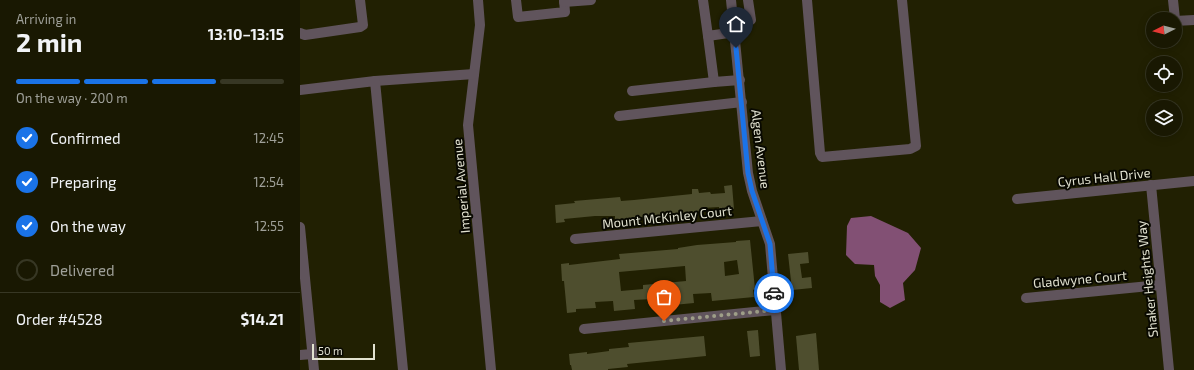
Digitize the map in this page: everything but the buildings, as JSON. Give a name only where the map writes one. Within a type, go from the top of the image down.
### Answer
[{"type":"street","points":[[300,34],[360,27],[362,25],[360,0]]},
{"type":"street","name":"Imperial Avenue","points":[[478,0],[480,25],[468,125],[491,370]]},
{"type":"street","points":[[516,0],[518,17],[565,12],[564,1],[591,0]]},
{"type":"street","points":[[703,0],[714,82]]},
{"type":"street","name":"Algen Avenue","points":[[731,0],[748,173],[752,191],[770,244],[775,310],[782,370]]},
{"type":"street","points":[[708,36],[751,20],[748,0]]},
{"type":"street","points":[[806,0],[820,153],[822,157],[910,149],[916,146],[902,0]]},
{"type":"street","points":[[1173,0],[1174,12]]},
{"type":"street","points":[[1182,21],[1194,20]]},
{"type":"street","points":[[300,90],[375,81],[474,74]]},
{"type":"street","points":[[632,91],[740,80]]},
{"type":"street","points":[[375,81],[403,370]]},
{"type":"street","points":[[620,116],[742,102]]},
{"type":"street","name":"Cyrus Hall Drive","points":[[1017,199],[1194,181]]},
{"type":"street","name":"Shaker Heights Way","points":[[1151,185],[1169,370]]},
{"type":"street","name":"Mount McKinley Court","points":[[575,239],[762,221]]},
{"type":"street","points":[[300,229],[303,298],[314,370]]},
{"type":"street","name":"Gladwyne Court","points":[[1026,298],[1160,285]]},
{"type":"street","points":[[584,329],[775,310]]},
{"type":"street","points":[[300,355],[312,354]]},
{"type":"shaded area","points":[[871,216],[908,233],[921,248],[915,270],[903,283],[905,300],[890,308],[880,302],[880,285],[875,276],[874,265],[855,264],[846,255],[847,226],[851,218]]},
{"type":"way so far","points":[[664,321],[775,310],[774,293]]},
{"type":"route","points":[[736,48],[748,173],[752,191],[770,244],[774,293]]}]
